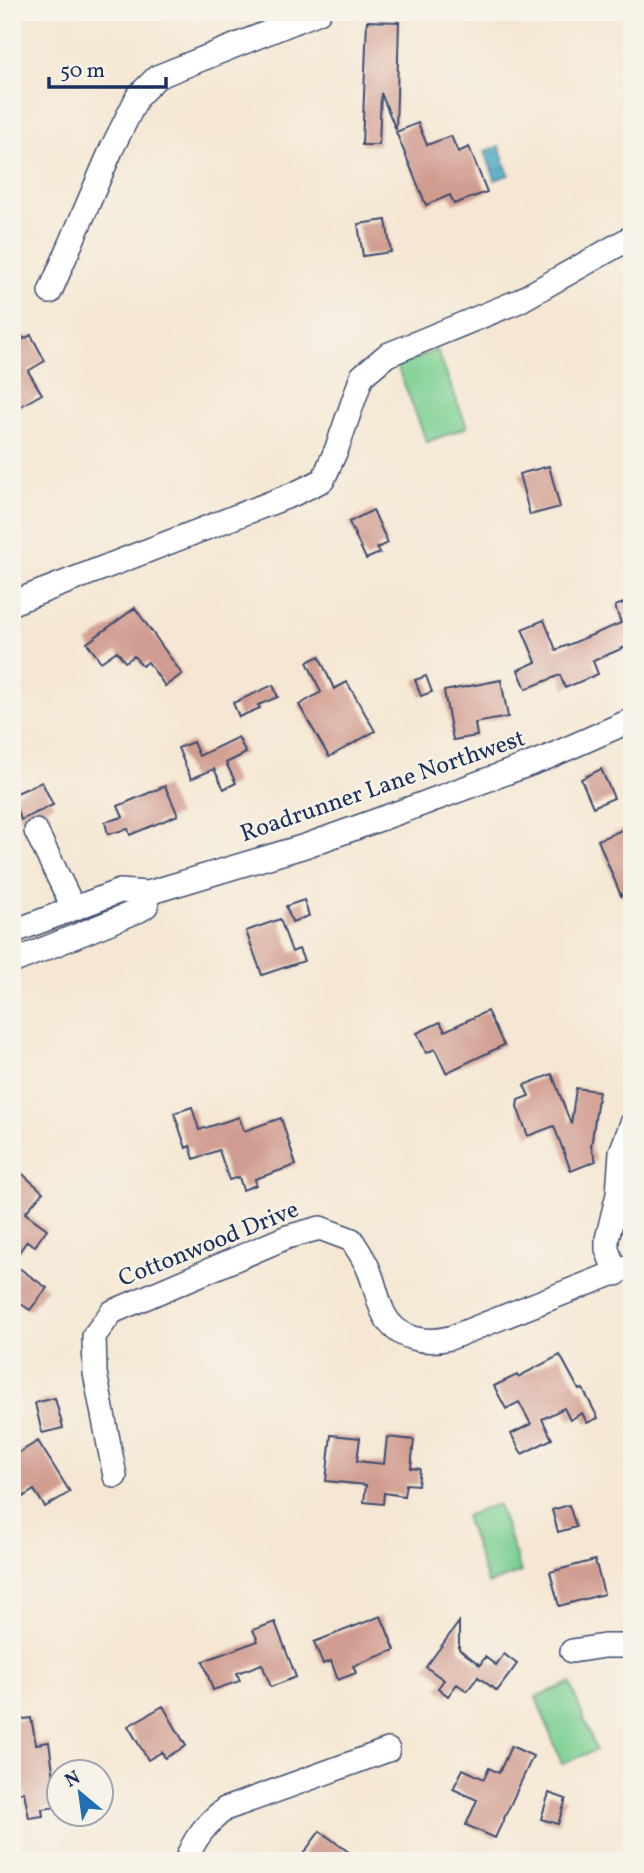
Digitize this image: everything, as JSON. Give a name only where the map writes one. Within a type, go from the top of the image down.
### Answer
[{"type":"street","points":[[50,292],[112,148],[138,96],[157,77],[319,12]]},
{"type":"street","points":[[12,603],[294,494],[323,480],[362,376],[387,355],[519,301],[632,237]]},
{"type":"street","name":"Roadrunner Lane Northwest","points":[[12,932],[120,891],[148,892],[305,846],[546,758],[632,720]]},
{"type":"street","points":[[36,831],[74,909]]},
{"type":"street","points":[[12,961],[140,910],[146,906],[148,892]]},
{"type":"street","points":[[624,1270],[607,1249],[607,1239],[618,1194],[621,1152],[632,1123]]},
{"type":"street","name":"Cottonwood Drive","points":[[115,1476],[94,1373],[94,1336],[112,1312],[287,1237],[320,1228],[352,1240],[368,1267],[385,1315],[399,1332],[423,1341],[450,1338],[624,1270]]},
{"type":"street","points":[[572,1651],[604,1646],[632,1646]]},
{"type":"street","points":[[186,1861],[200,1832],[225,1809],[388,1750]]},
{"type":"green space","points":[[437,350],[467,427],[427,442],[397,366]]},
{"type":"green space","points":[[498,1504],[521,1572],[488,1584],[465,1516]]},
{"type":"green space","points":[[570,1683],[596,1750],[562,1764],[536,1697]]},
{"type":"water","points":[[499,146],[509,175],[495,180],[485,151]]},
{"type":"building","points":[[367,21],[399,22],[396,130],[381,93],[379,145],[362,145]]},
{"type":"building","points":[[418,123],[427,145],[451,136],[458,152],[469,147],[487,192],[454,204],[450,195],[426,205],[396,132]]},
{"type":"building","points":[[386,220],[391,252],[363,256],[358,224]]},
{"type":"building","points":[[12,320],[24,339],[31,335],[45,361],[28,371],[42,394],[12,411]]},
{"type":"building","points":[[549,466],[560,507],[530,515],[519,474]]},
{"type":"building","points":[[373,510],[388,543],[377,548],[380,553],[366,559],[349,522]]},
{"type":"building","points":[[632,600],[632,648],[630,645],[593,661],[598,674],[565,688],[560,675],[526,689],[518,670],[536,662],[522,629],[544,620],[556,650],[621,623],[615,606]]},
{"type":"building","points":[[135,608],[182,674],[165,686],[148,662],[142,666],[134,656],[125,662],[117,651],[101,662],[87,643]]},
{"type":"building","points":[[319,656],[334,689],[347,682],[375,731],[329,757],[299,705],[321,692],[307,662]]},
{"type":"building","points":[[426,676],[432,692],[421,696],[415,680]]},
{"type":"building","points":[[501,680],[508,717],[475,723],[477,736],[453,740],[444,691]]},
{"type":"building","points":[[273,685],[278,697],[239,717],[233,703]]},
{"type":"building","points":[[238,737],[246,753],[226,763],[236,783],[224,789],[214,769],[191,779],[178,748],[193,742],[199,756]]},
{"type":"building","points":[[601,769],[614,798],[593,807],[581,779]]},
{"type":"building","points":[[42,782],[53,805],[21,820],[12,795]]},
{"type":"building","points":[[165,786],[178,815],[130,835],[128,829],[108,834],[105,822],[123,817],[118,806]]},
{"type":"building","points":[[629,827],[632,835],[632,891],[621,896],[598,840]]},
{"type":"building","points":[[304,900],[309,916],[292,922],[286,906]]},
{"type":"building","points":[[280,919],[292,952],[299,949],[304,961],[262,975],[246,931]]},
{"type":"building","points":[[487,1011],[504,1045],[446,1073],[435,1049],[426,1053],[417,1033],[440,1022],[445,1031]]},
{"type":"building","points":[[552,1074],[571,1124],[576,1088],[599,1091],[591,1147],[596,1161],[571,1171],[554,1126],[528,1136],[517,1107],[518,1100],[529,1096],[524,1085]]},
{"type":"building","points":[[192,1107],[199,1130],[239,1117],[244,1131],[281,1118],[296,1165],[255,1179],[256,1185],[243,1190],[239,1177],[229,1180],[219,1150],[194,1159],[190,1146],[186,1148],[174,1113]]},
{"type":"building","points":[[18,1170],[43,1192],[25,1213],[47,1229],[35,1246],[27,1241],[12,1262],[12,1176]]},
{"type":"building","points":[[12,1263],[47,1288],[30,1310],[12,1298]]},
{"type":"building","points":[[560,1355],[579,1390],[583,1389],[598,1418],[587,1423],[582,1413],[570,1420],[564,1408],[542,1419],[552,1439],[522,1454],[511,1434],[531,1424],[519,1402],[506,1409],[494,1386]]},
{"type":"building","points":[[55,1398],[63,1428],[42,1433],[35,1403]]},
{"type":"building","points":[[331,1435],[360,1438],[357,1461],[384,1464],[387,1437],[414,1440],[411,1468],[420,1469],[418,1485],[406,1484],[404,1496],[384,1493],[383,1504],[364,1502],[366,1485],[326,1481]]},
{"type":"building","points":[[38,1441],[70,1492],[45,1507],[34,1490],[12,1504],[12,1457]]},
{"type":"building","points":[[569,1505],[576,1527],[558,1532],[552,1510]]},
{"type":"building","points":[[595,1560],[604,1594],[559,1606],[550,1572]]},
{"type":"building","points":[[381,1616],[395,1650],[353,1666],[356,1673],[338,1680],[331,1661],[323,1664],[314,1642]]},
{"type":"building","points":[[275,1622],[296,1677],[271,1687],[262,1664],[237,1673],[240,1681],[213,1690],[203,1661],[258,1641],[253,1630]]},
{"type":"building","points":[[459,1622],[459,1649],[480,1665],[485,1657],[496,1665],[504,1654],[517,1664],[497,1691],[478,1677],[467,1691],[457,1684],[448,1696],[438,1688],[444,1680],[426,1667]]},
{"type":"building","points":[[163,1706],[186,1746],[165,1758],[162,1752],[148,1760],[128,1726]]},
{"type":"building","points":[[31,1718],[36,1744],[49,1742],[51,1758],[46,1758],[46,1808],[42,1809],[43,1816],[29,1818],[24,1792],[18,1793],[12,1757],[12,1721]]},
{"type":"building","points":[[511,1746],[533,1756],[495,1838],[466,1825],[477,1800],[453,1789],[463,1769],[484,1779],[489,1768],[499,1773]]},
{"type":"building","points":[[549,1793],[566,1799],[558,1824],[541,1819]]},
{"type":"building","points":[[320,1831],[361,1861],[312,1861],[303,1854]]}]
